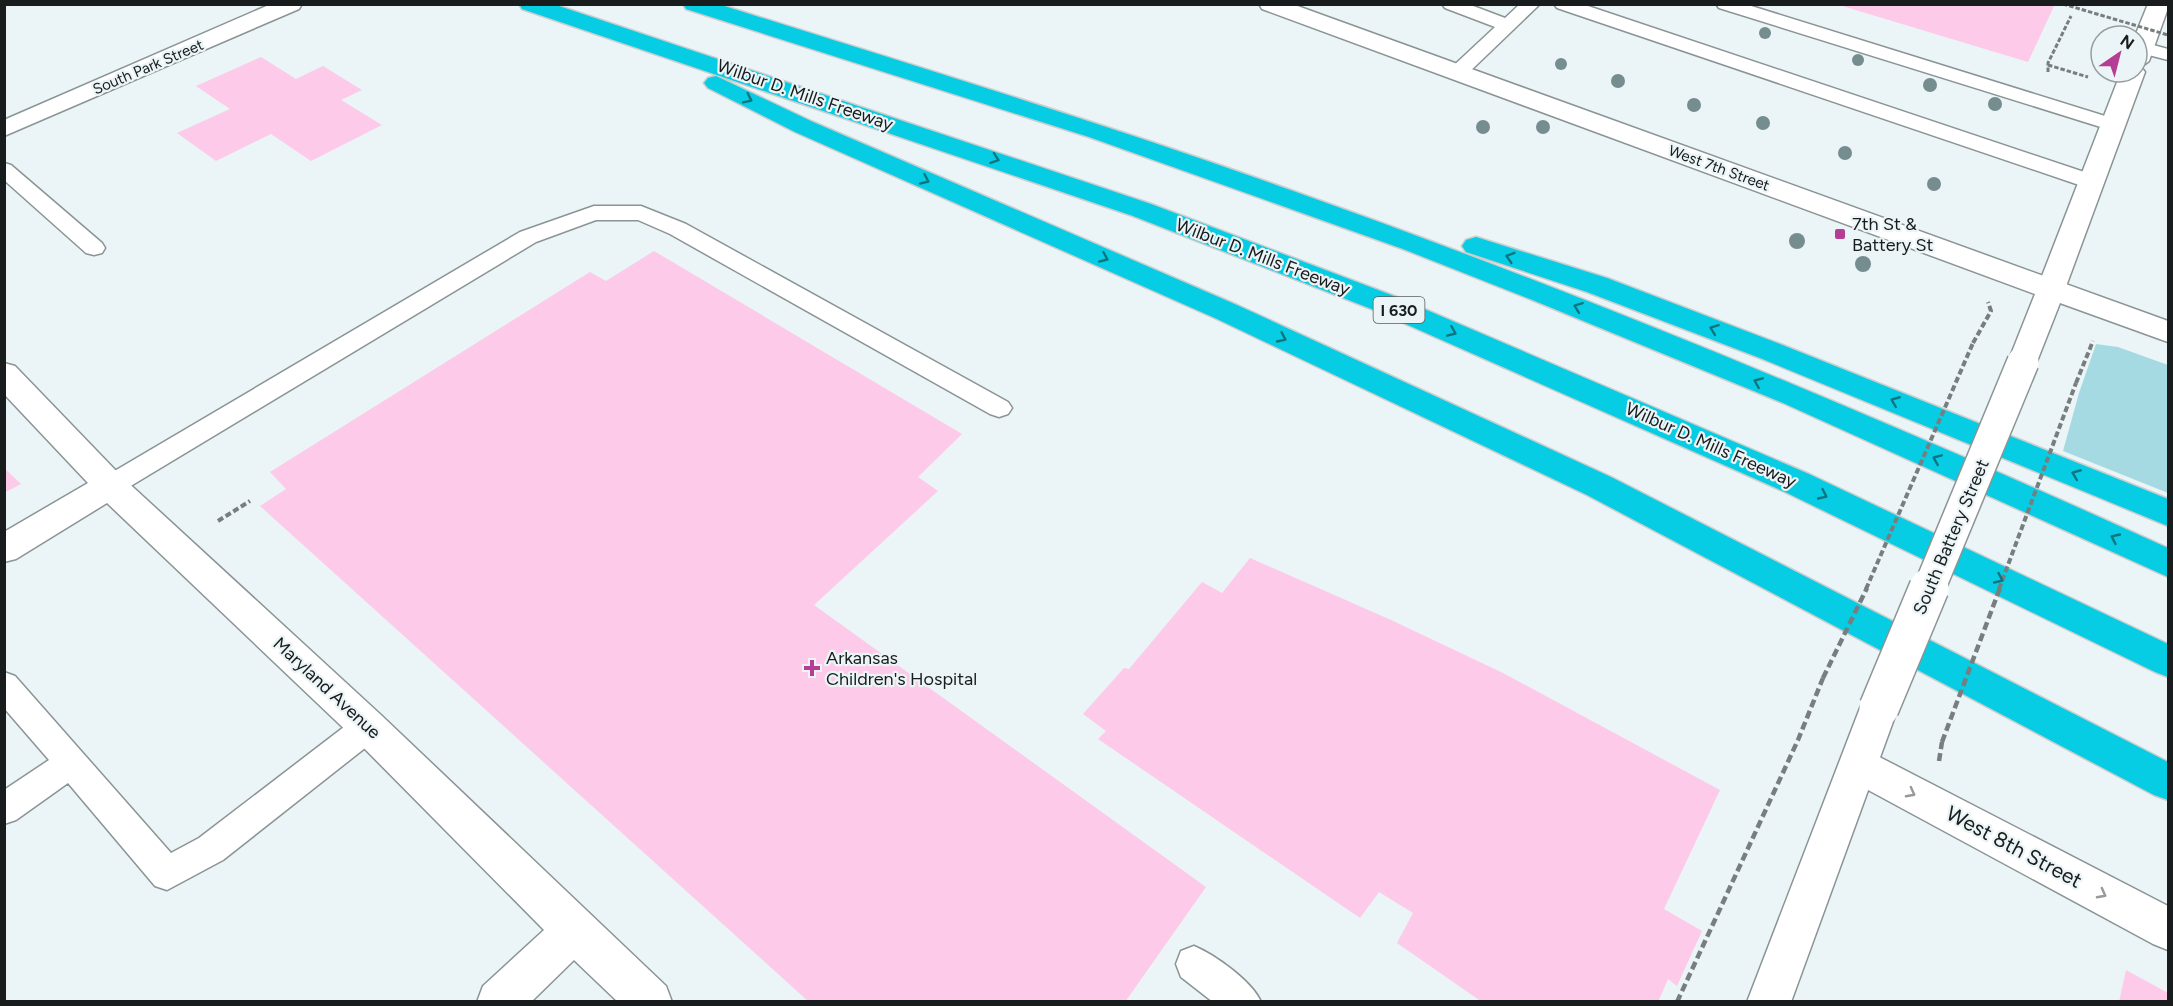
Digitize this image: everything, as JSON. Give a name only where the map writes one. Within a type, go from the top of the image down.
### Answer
[{"type":"highway","name":"Wilbur D. Mills Freeway","points":[[530,4],[1142,210],[1384,303],[1797,483],[2169,660]]},
{"type":"highway","points":[[694,4],[1141,146],[1246,182],[1597,315],[2031,500],[2169,563]]},
{"type":"highway","points":[[601,27],[804,127],[1227,312],[1504,441],[1827,603],[2169,782]]},
{"type":"highway","points":[[1246,182],[1394,222],[1597,285],[1770,351],[2169,513]]},
{"type":"street","name":"South Park Street","points":[[4,129],[291,4]]},
{"type":"street","name":"West 7th Street","points":[[1270,4],[2169,332]]},
{"type":"street","points":[[2149,30],[2159,4]]},
{"type":"street","name":"South Battery Street","points":[[1769,1002],[1860,765],[1879,708],[2023,362],[2129,84]]},
{"type":"street","name":"Maryland Avenue","points":[[4,375],[110,486],[368,727],[650,1002]]},
{"type":"street","points":[[4,549],[110,486]]},
{"type":"street","name":"West 8th Street","points":[[1860,765],[2169,929]]},
{"type":"street","points":[[499,1002],[574,930]]},
{"type":"lane","points":[[1451,4],[1508,26]]},
{"type":"lane","points":[[1457,73],[1531,4]]},
{"type":"lane","points":[[1563,4],[2092,182]]},
{"type":"lane","points":[[1725,4],[2114,125]]},
{"type":"lane","points":[[2159,4],[2169,7]]},
{"type":"lane","points":[[2149,54],[2169,55]]},
{"type":"lane","points":[[4,169],[94,248]]},
{"type":"lane","points":[[110,486],[528,237],[594,213],[641,213],[678,229],[999,408]]},
{"type":"lane","points":[[4,685],[168,874],[211,849],[368,727]]},
{"type":"lane","points":[[4,809],[71,762]]},
{"type":"lane","points":[[1194,964],[1243,1002]]},
{"type":"path","points":[[2063,4],[2169,35]]},
{"type":"path","points":[[2048,79],[2048,65],[2071,16]]},
{"type":"path","points":[[2048,65],[2088,77]]},
{"type":"path","points":[[1677,1002],[1798,740],[1823,678],[1869,583],[1973,343],[1991,311],[1988,302]]},
{"type":"path","points":[[1942,742],[2092,341]]},
{"type":"path","points":[[218,521],[250,501]]},
{"type":"shaded area","points":[[2096,344],[2118,347],[2168,365],[2168,493],[2063,451],[2079,393]]},
{"type":"building","points":[[1839,4],[2055,4],[2028,62],[1839,5]]},
{"type":"building","points":[[261,57],[296,79],[323,66],[362,90],[341,100],[382,125],[311,161],[271,134],[216,161],[177,133],[230,109],[196,86]]},
{"type":"building","points":[[654,251],[962,434],[918,477],[938,491],[814,605],[1206,887],[1125,1002],[809,1002],[260,506],[286,489],[270,472],[590,272],[606,281]]},
{"type":"building","points":[[4,468],[21,484],[4,493]]},
{"type":"building","points":[[1250,558],[1391,620],[1503,673],[1720,790],[1664,909],[1702,931],[1677,986],[1668,979],[1658,1002],[1482,1002],[1397,943],[1413,913],[1379,892],[1360,918],[1098,739],[1106,731],[1083,714],[1124,668],[1129,669],[1202,582],[1222,593]]},
{"type":"building","points":[[2126,970],[2168,993],[2168,1002],[2119,1002]]},
{"type":"place","name":"7th St & Battery St","points":[[1840,234]]},
{"type":"place","name":"Arkansas Children's Hospital","points":[[812,668]]}]
